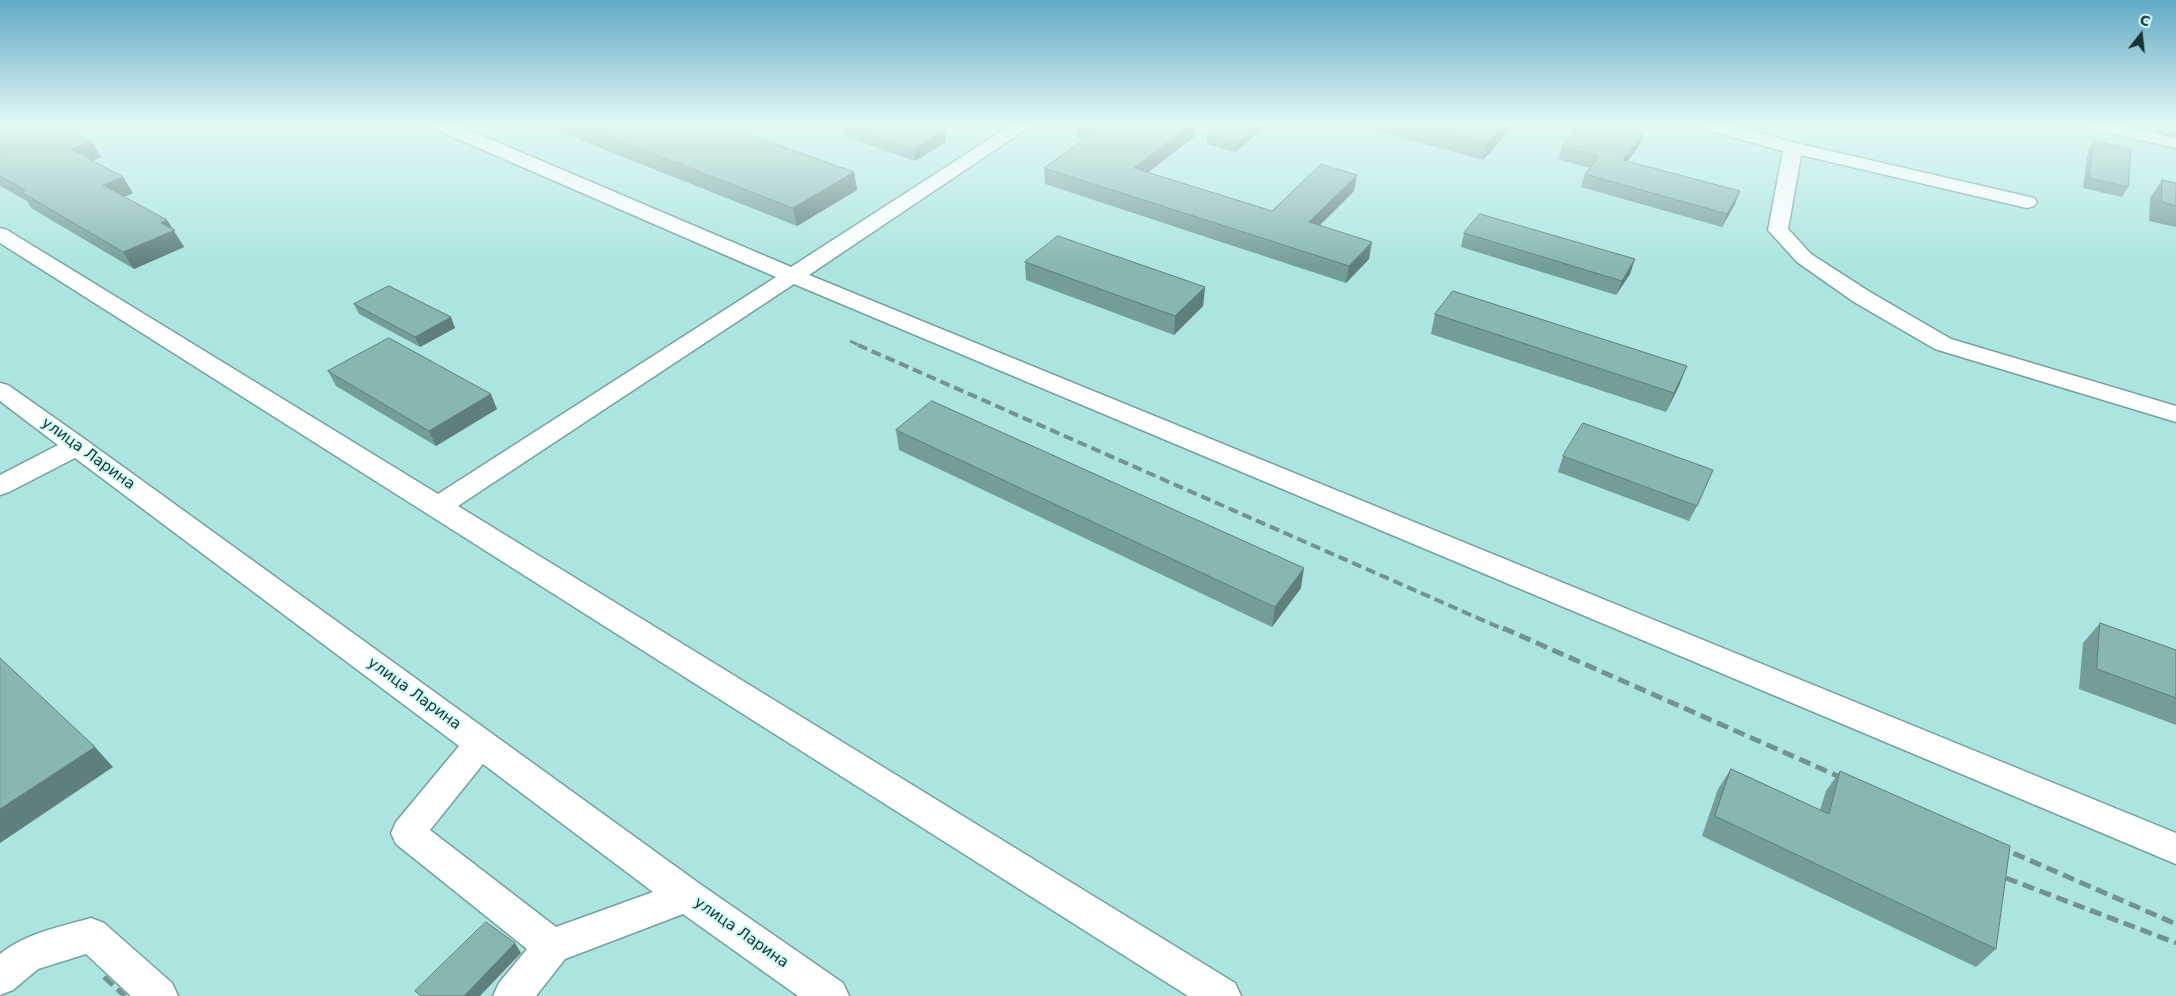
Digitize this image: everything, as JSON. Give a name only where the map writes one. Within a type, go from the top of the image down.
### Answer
[{"type":"street","points":[[547,171],[792,276],[2176,848]]},
{"type":"street","points":[[439,506],[954,171]]},
{"type":"street","points":[[1789,171],[1778,230],[1804,258],[1862,297],[1942,344],[2176,414]]},
{"type":"street","points":[[1895,171],[2027,202]]},
{"type":"street","points":[[0,234],[1222,996]]},
{"type":"street","name":"улица Ларина","points":[[0,390],[687,896],[830,996]]},
{"type":"street","points":[[0,486],[77,446]]},
{"type":"street","points":[[480,743],[408,833],[552,946]]},
{"type":"street","points":[[512,996],[552,946],[687,896]]},
{"type":"street","points":[[0,977],[27,955],[91,935],[159,996]]},
{"type":"shaded area","points":[[0,171],[2176,171],[2176,996],[0,996]]},
{"type":"building","points":[[0,171],[113,171],[123,177],[103,185],[167,220],[161,223],[175,230],[123,252],[21,192],[25,190],[0,176]]},
{"type":"building","points":[[699,171],[854,172],[793,208]]},
{"type":"building","points":[[1055,171],[1145,171],[1272,211],[1313,171],[1345,171],[1357,175],[1309,222],[1372,242],[1349,266]]},
{"type":"building","points":[[1587,171],[1666,171],[1740,191],[1727,214],[1585,174]]},
{"type":"building","points":[[2090,171],[2129,171],[2128,187],[2089,178]]},
{"type":"building","points":[[2162,180],[2176,183],[2176,206],[2162,202]]},
{"type":"building","points":[[1480,214],[1635,259],[1622,281],[1464,233]]},
{"type":"building","points":[[1058,236],[1205,287],[1175,316],[1025,262]]},
{"type":"building","points":[[389,286],[451,317],[415,337],[354,304]]},
{"type":"building","points":[[1453,291],[1687,366],[1674,393],[1435,314]]},
{"type":"building","points":[[389,338],[491,394],[429,431],[328,371]]},
{"type":"building","points":[[932,401],[1304,568],[1275,607],[896,430]]},
{"type":"building","points":[[1583,423],[1713,470],[1697,506],[1563,456]]},
{"type":"building","points":[[2100,623],[2176,650],[2176,698],[2097,669]]},
{"type":"building","points":[[0,658],[95,747],[0,809]]},
{"type":"building","points":[[1731,769],[1829,814],[1840,771],[2010,846],[1996,949],[1715,816]]},
{"type":"building","points":[[486,922],[515,943],[464,996],[421,996],[415,991]]},
{"type":"railway","points":[[850,341],[861,346]]},
{"type":"railway","points":[[858,345],[1505,630]]},
{"type":"railway","points":[[1503,628],[1849,781]]},
{"type":"railway","points":[[1997,846],[2176,924]]},
{"type":"railway","points":[[2006,878],[2176,943]]},
{"type":"railway","points":[[104,977],[125,996]]}]
